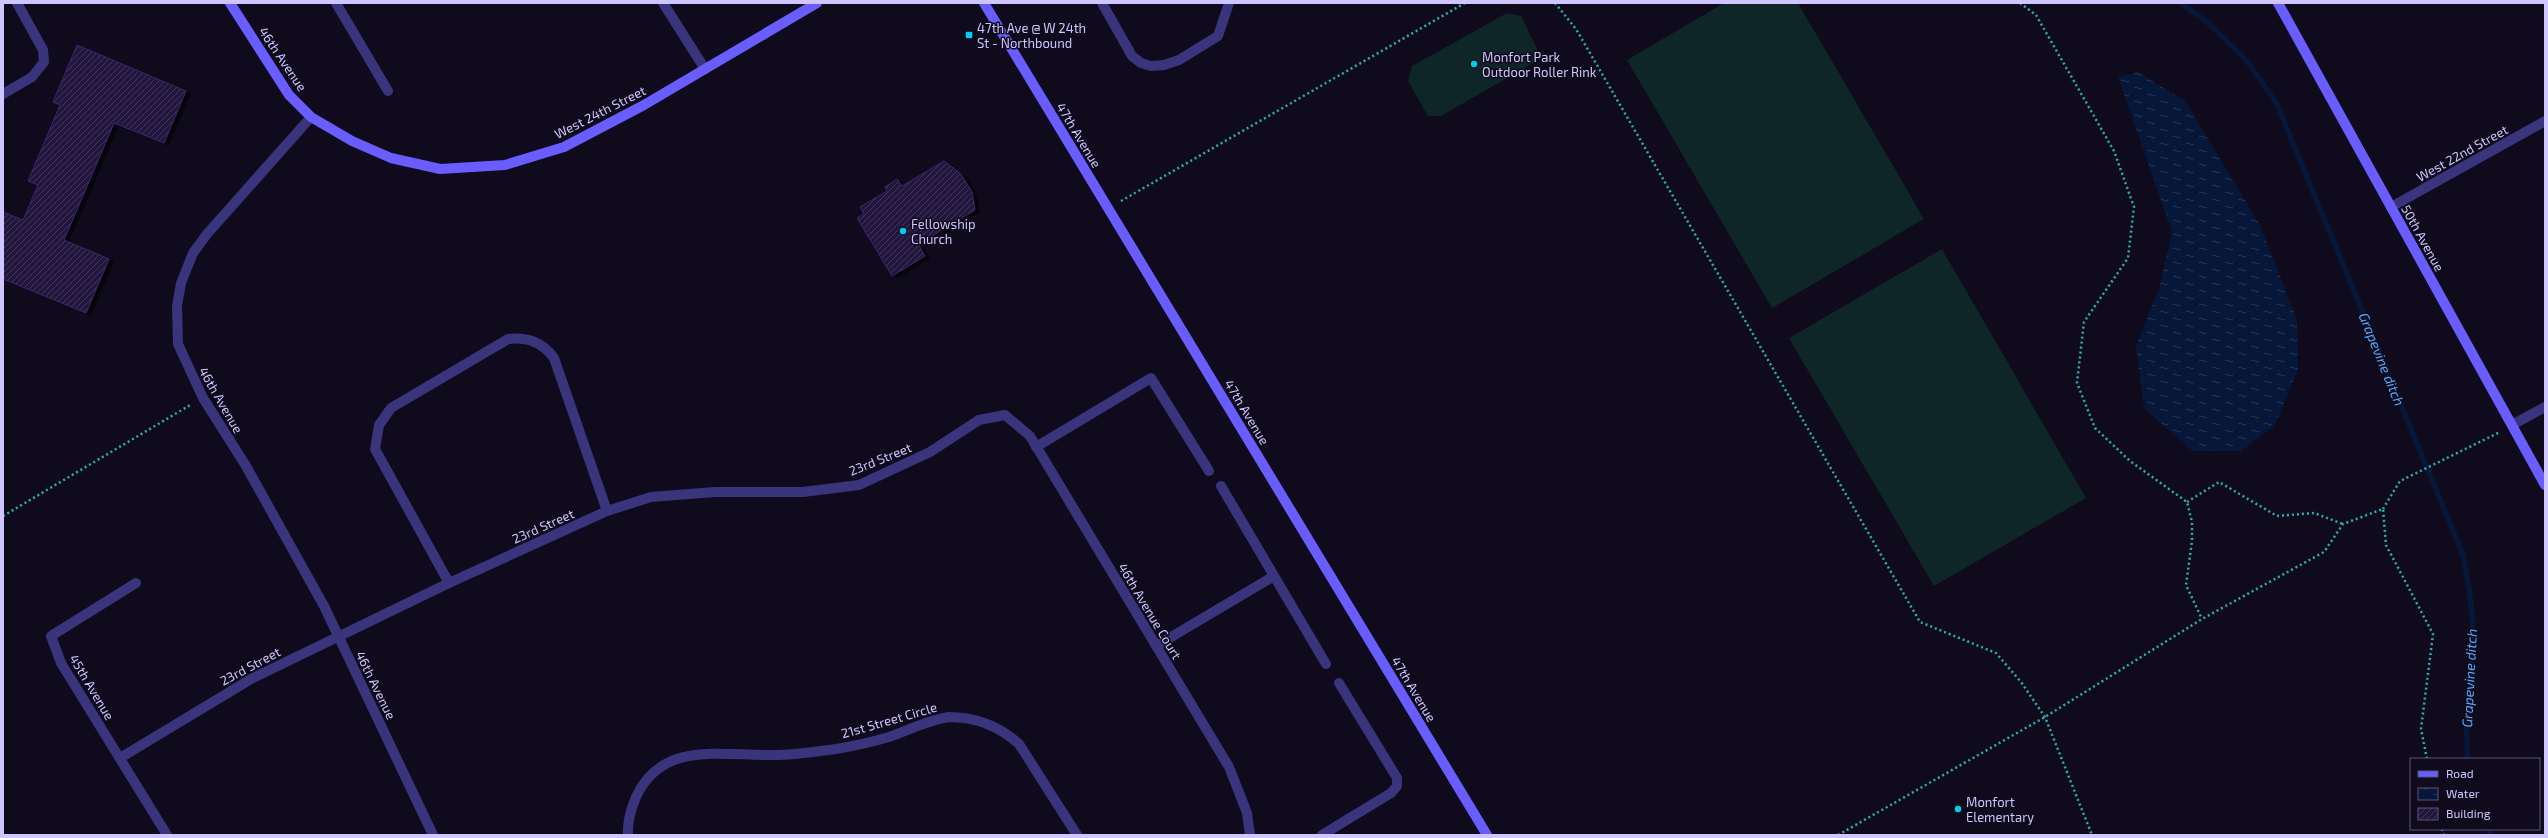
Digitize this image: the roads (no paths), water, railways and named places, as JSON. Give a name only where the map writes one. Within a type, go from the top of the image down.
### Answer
[{"type":"street","points":[[3,94],[32,77],[44,62],[43,50],[17,3]]},
{"type":"street","name":"46th Avenue","points":[[230,3],[289,95],[311,117],[207,234],[194,253],[181,283],[177,306],[178,344],[203,398],[246,466],[338,636],[434,835]]},
{"type":"street","points":[[336,3],[388,91]]},
{"type":"street","points":[[663,3],[705,69]]},
{"type":"street","name":"West 24th Street","points":[[311,117],[352,141],[391,158],[440,169],[505,165],[564,147],[636,110],[817,3]]},
{"type":"street","name":"47th Avenue","points":[[984,3],[1487,835]]},
{"type":"street","points":[[1102,3],[1132,56],[1141,63],[1151,66],[1164,65],[1179,60],[1218,36],[1230,3]]},
{"type":"street","name":"50th Avenue","points":[[2278,3],[2545,485]]},
{"type":"street","name":"West 22nd Street","points":[[2391,207],[2545,121]]},
{"type":"street","points":[[449,583],[375,449],[379,425],[391,408],[508,339],[522,338],[535,342],[546,348],[554,358],[607,511]]},
{"type":"street","points":[[1036,447],[1152,378],[1209,471]]},
{"type":"street","points":[[2512,425],[2545,407]]},
{"type":"street","name":"23rd Street","points":[[120,758],[251,678],[449,583],[607,511],[651,497],[715,492],[802,492],[858,485],[930,452],[979,420],[1004,415]]},
{"type":"street","name":"46th Avenue Court","points":[[1004,415],[1030,436],[1229,767],[1247,813],[1250,835]]},
{"type":"street","points":[[1221,486],[1326,664]]},
{"type":"street","points":[[1156,646],[1274,576]]},
{"type":"street","name":"45th Avenue","points":[[136,583],[51,636],[61,663],[167,835]]},
{"type":"street","points":[[1322,835],[1391,793],[1397,786],[1398,778],[1339,683]]},
{"type":"street","name":"21st Street Circle","points":[[628,835],[631,809],[639,791],[648,778],[662,766],[679,757],[702,753],[768,755],[806,753],[852,746],[889,736],[940,719],[963,717],[989,724],[1007,734],[1018,744],[1077,835]]},
{"type":"water","points":[[2138,72],[2185,101],[2260,225],[2297,320],[2298,369],[2275,425],[2241,451],[2192,451],[2144,408],[2136,346],[2159,289],[2172,232],[2118,77]]},
{"type":"waterway","name":"Grapevine ditch","points":[[2181,3],[2207,22],[2246,60],[2276,102],[2463,555],[2470,596],[2473,627],[2473,652],[2467,728],[2468,758]]},
{"type":"waterway","name":"Grapevine ditch","points":[[2489,830],[2491,835]]},
{"type":"place","name":"47th Ave @ W 24th St - Northbound","points":[[969,35]]},
{"type":"place","name":"Monfort Park Outdoor Roller Rink","points":[[1474,64]]},
{"type":"place","name":"Fellowship Church","points":[[903,231]]},
{"type":"place","name":"Monfort Elementary","points":[[1958,809]]}]
